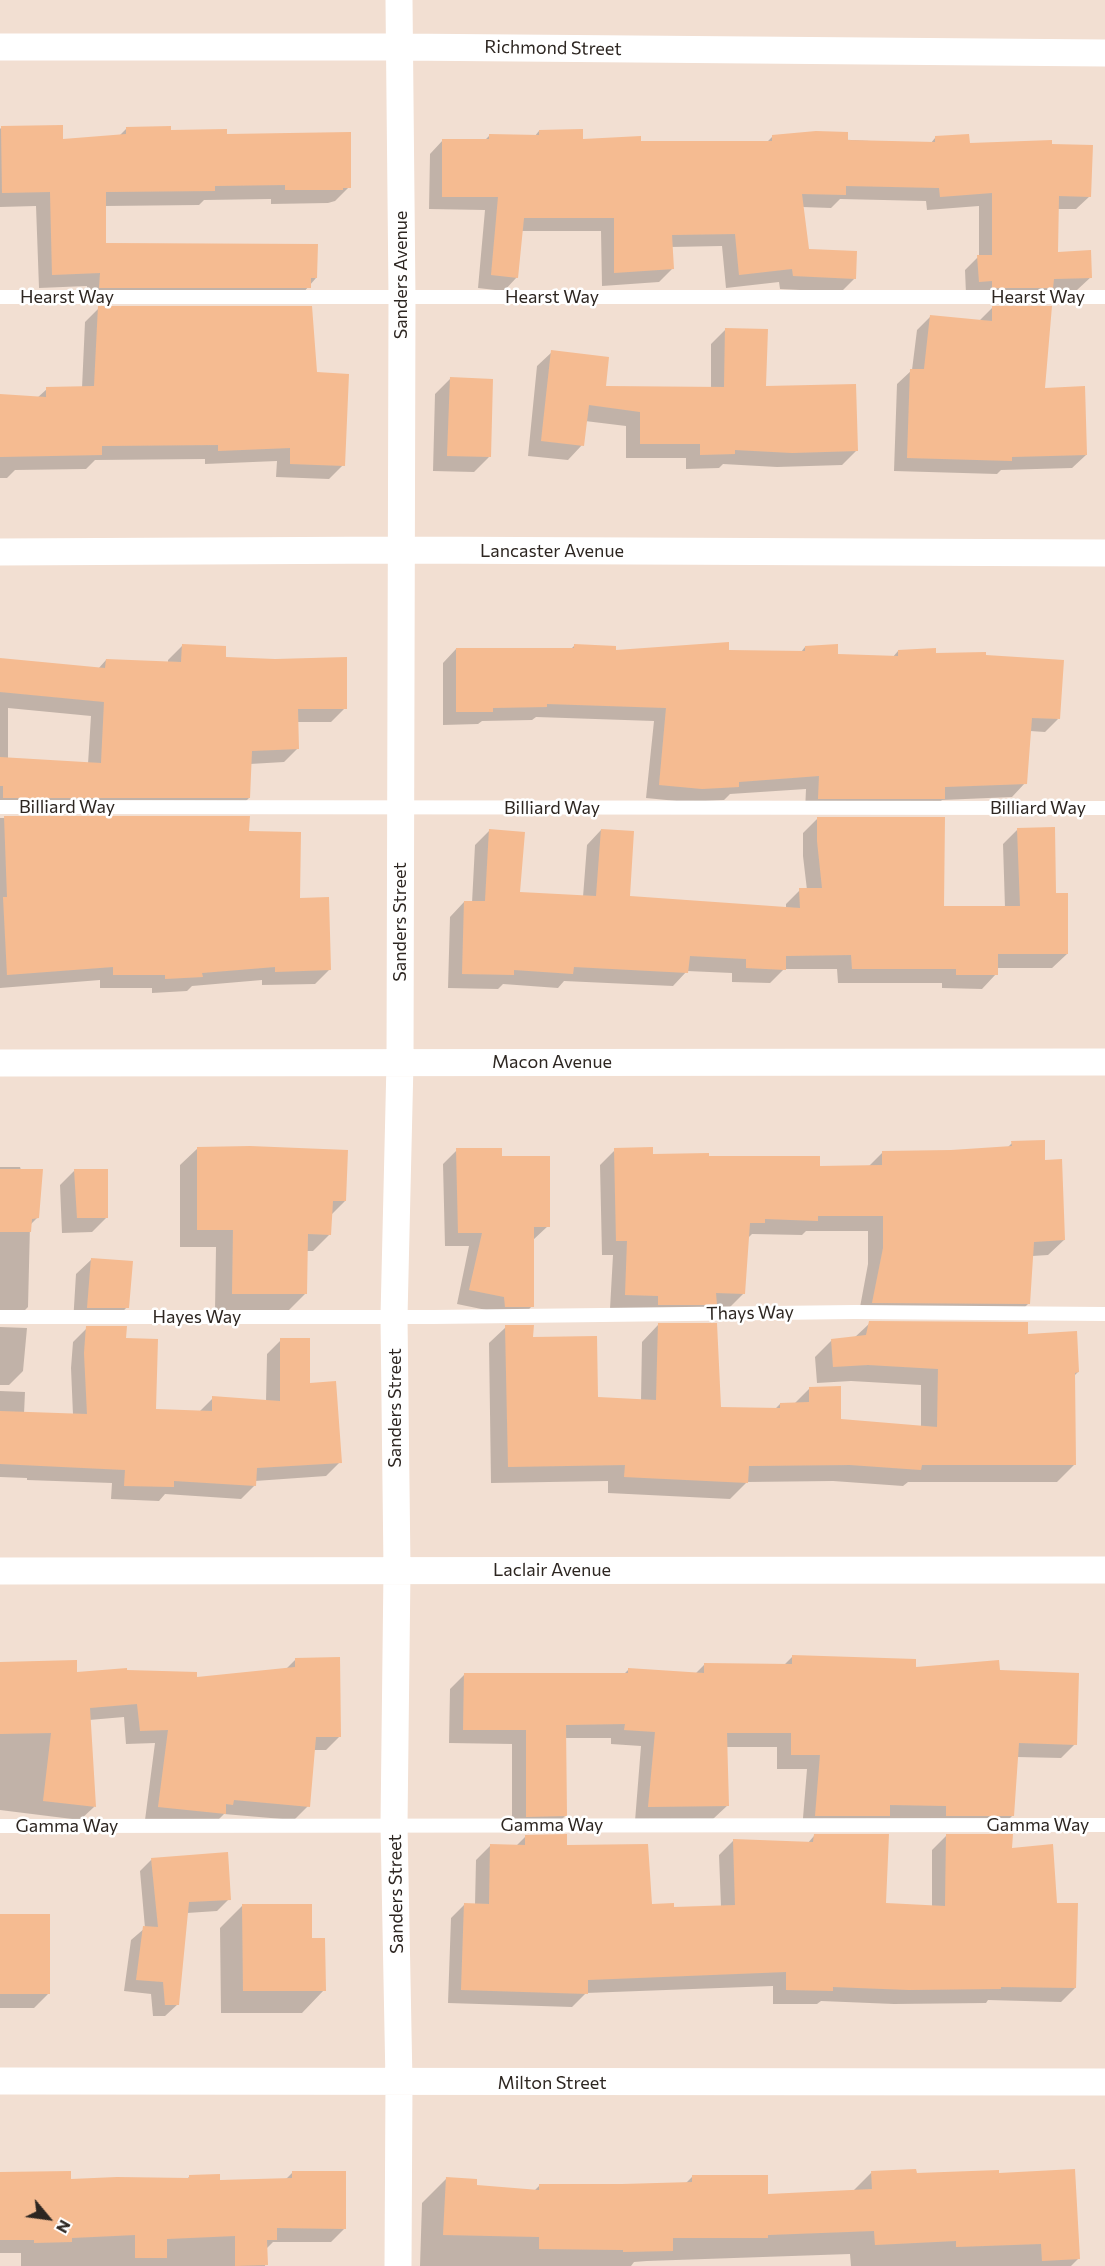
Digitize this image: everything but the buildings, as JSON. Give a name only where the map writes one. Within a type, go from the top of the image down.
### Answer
[{"type":"street","name":"Sanders Avenue","points":[[399,0],[402,550]]},
{"type":"street","name":"Richmond Street","points":[[0,47],[399,46],[1105,53]]},
{"type":"street","name":"Lancaster Avenue","points":[[0,552],[402,550],[1105,553]]},
{"type":"street","name":"Sanders Street","points":[[398,2266],[399,2082],[394,1825],[397,1569],[394,1317],[400,1063],[402,550]]},
{"type":"street","name":"Macon Avenue","points":[[0,1063],[1105,1062]]},
{"type":"street","name":"Laclair Avenue","points":[[0,1571],[1105,1570]]},
{"type":"street","name":"Milton Street","points":[[0,2081],[1105,2082]]},
{"type":"lane","name":"Hearst Way","points":[[0,297],[1105,297]]},
{"type":"lane","name":"Billiard Way","points":[[0,807],[1105,808]]},
{"type":"lane","name":"Thays Way","points":[[394,1317],[855,1312],[1105,1314]]},
{"type":"lane","name":"Hayes Way","points":[[0,1317],[394,1317]]},
{"type":"lane","name":"Gamma Way","points":[[0,1826],[1105,1825]]}]
